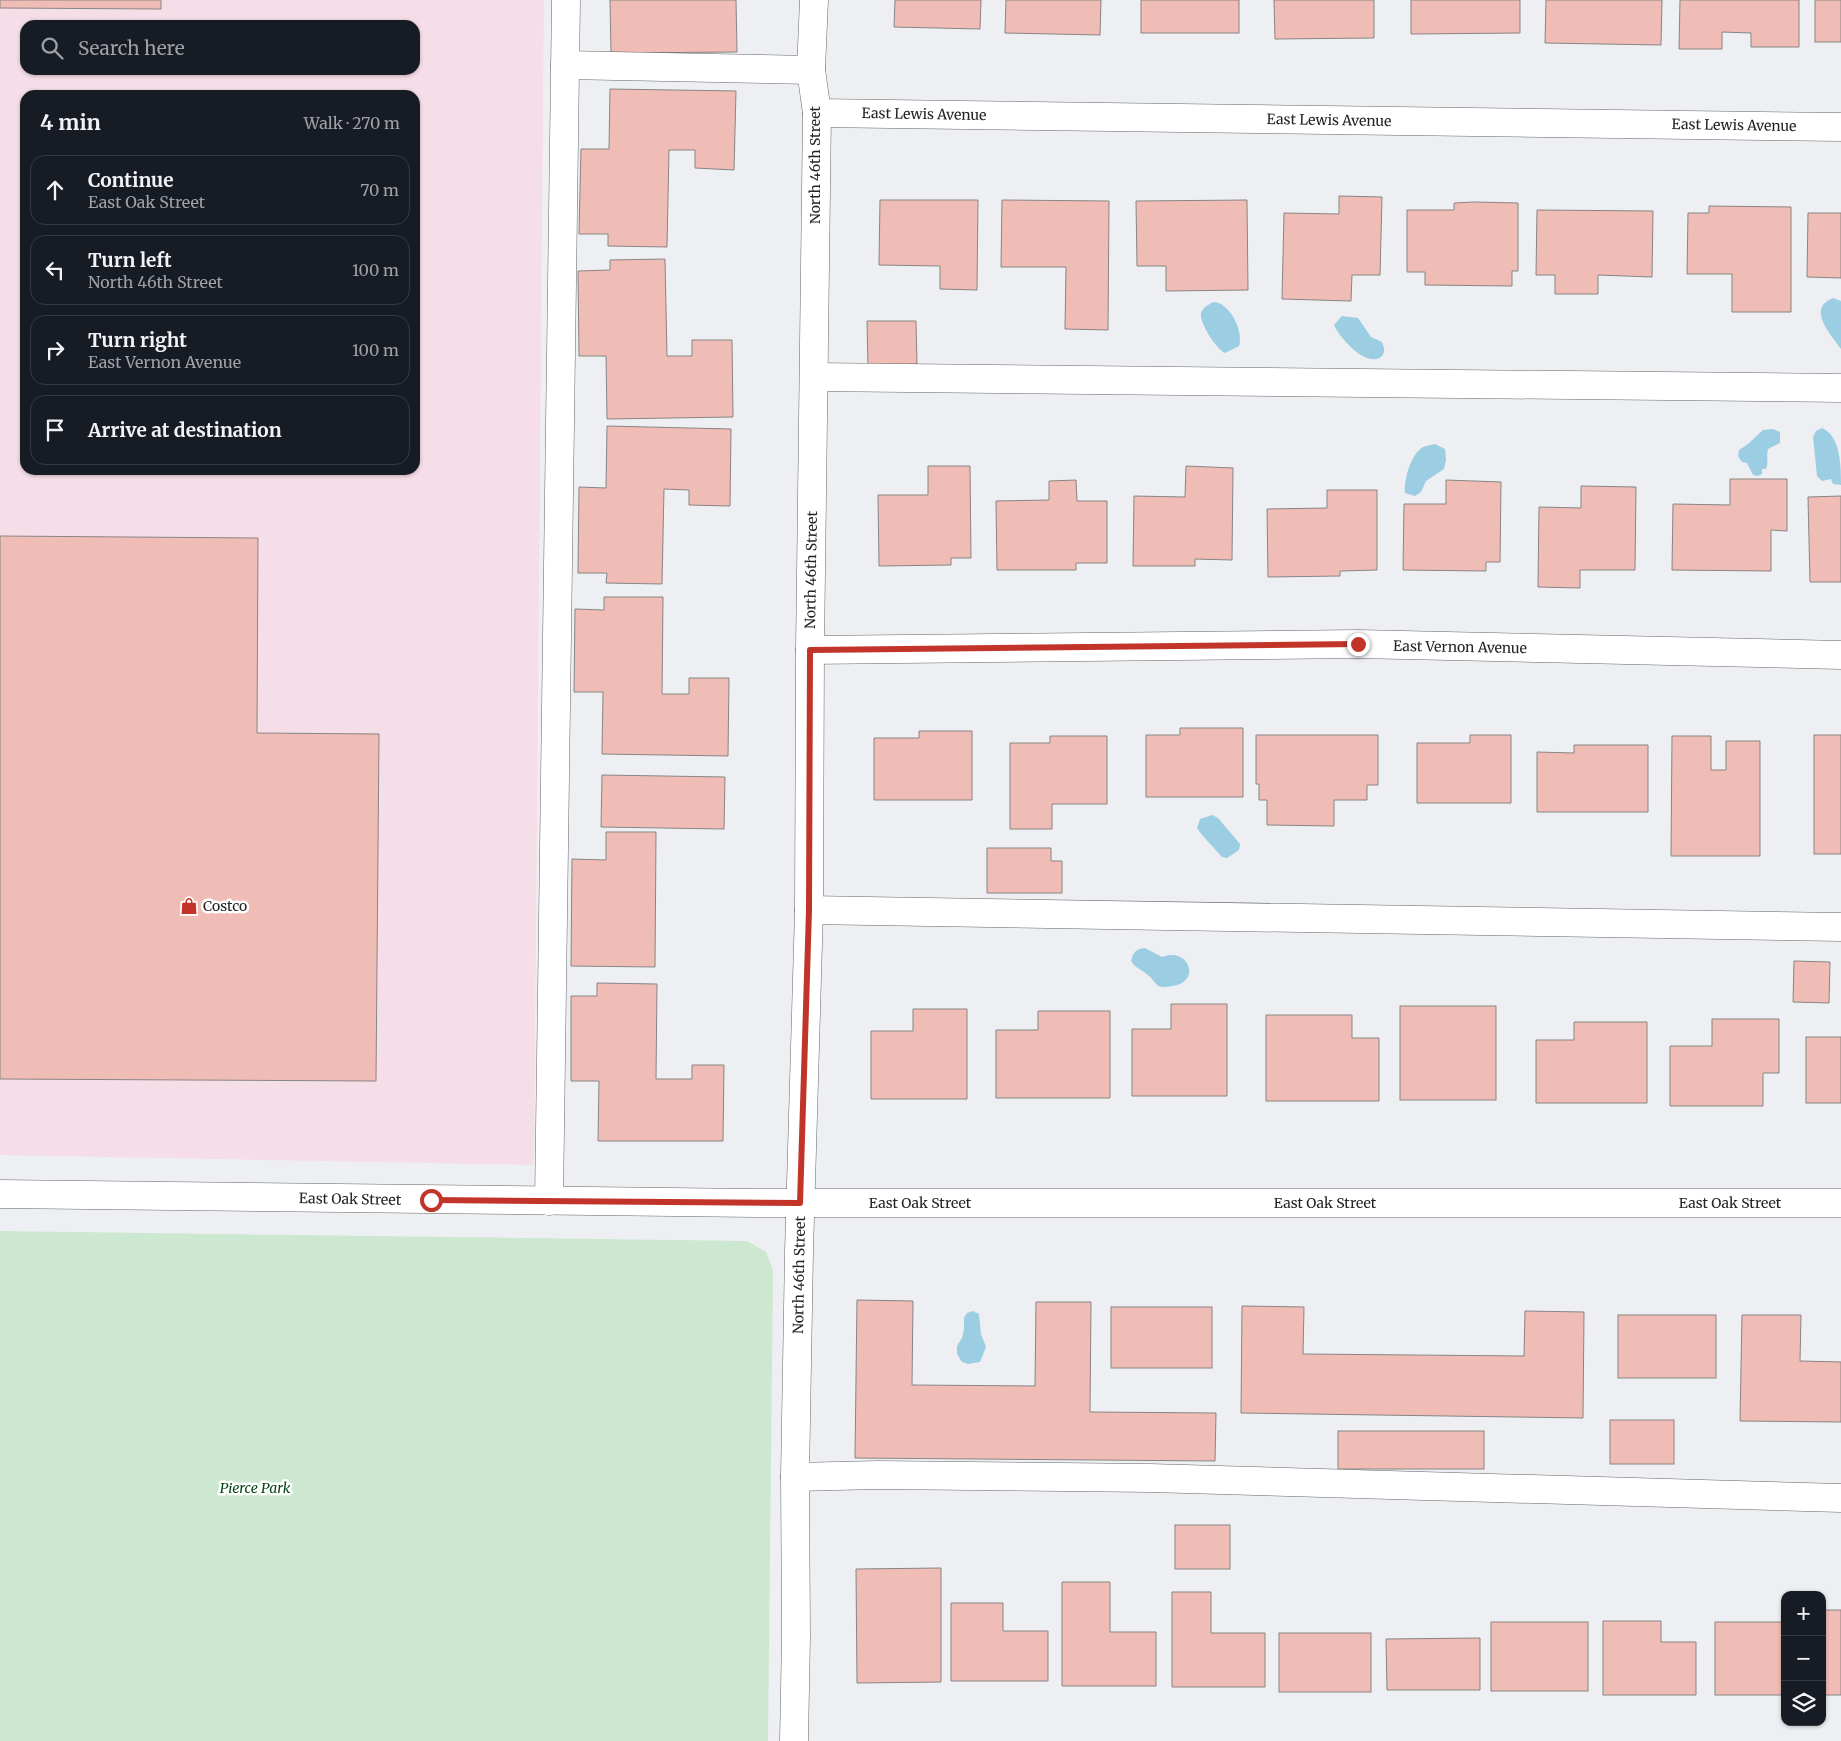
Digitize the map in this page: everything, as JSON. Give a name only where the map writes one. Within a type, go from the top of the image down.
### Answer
[{"type":"street","points":[[549,1201],[566,0]]},
{"type":"street","name":"North 46th Street","points":[[794,1741],[800,1203],[809,910],[810,650],[817,112],[811,70],[814,0]]},
{"type":"street","points":[[565,65],[811,70]]},
{"type":"street","name":"East Lewis Avenue","points":[[817,112],[1841,126]]},
{"type":"street","points":[[814,377],[1841,388]]},
{"type":"street","name":"East Vernon Avenue","points":[[810,650],[1358,644],[1841,655]]},
{"type":"street","points":[[809,910],[1841,926]]},
{"type":"street","name":"East Oak Street","points":[[0,1194],[800,1203],[1841,1203]]},
{"type":"street","points":[[796,1477],[878,1475],[1150,1478],[1841,1498]]},
{"type":"shaded area","points":[[0,0],[544,0],[534,1165],[0,1155]]},
{"type":"green space","name":"Pierce Park","points":[[0,1231],[747,1241],[766,1252],[773,1270],[768,1741],[0,1741]]},
{"type":"water","points":[[1833,298],[1841,301],[1841,349],[1827,329],[1821,315],[1821,308]]},
{"type":"water","points":[[1213,302],[1219,303],[1230,312],[1239,333],[1239,346],[1225,353],[1221,351],[1205,329],[1201,317],[1203,309]]},
{"type":"water","points":[[1342,316],[1358,318],[1371,337],[1382,342],[1384,352],[1381,357],[1375,359],[1361,355],[1341,337],[1334,325]]},
{"type":"water","points":[[1822,428],[1833,438],[1839,453],[1841,485],[1833,484],[1831,479],[1822,481],[1817,476],[1813,437],[1816,431]]},
{"type":"water","points":[[1773,429],[1780,432],[1780,443],[1768,449],[1767,467],[1762,469],[1762,474],[1758,476],[1753,475],[1747,463],[1742,462],[1738,456],[1739,450],[1763,430]]},
{"type":"water","points":[[1435,444],[1445,449],[1446,460],[1444,469],[1426,481],[1421,492],[1415,496],[1405,493],[1411,462],[1423,447]]},
{"type":"water","points":[[1212,815],[1218,818],[1240,844],[1239,850],[1227,858],[1222,857],[1197,828],[1200,819]]},
{"type":"water","points":[[1145,948],[1162,957],[1179,956],[1185,960],[1189,972],[1187,978],[1182,983],[1172,986],[1162,987],[1157,985],[1131,961],[1135,952]]},
{"type":"water","points":[[973,1311],[979,1314],[981,1334],[986,1347],[980,1362],[968,1364],[962,1362],[957,1354],[957,1346],[962,1338],[964,1318],[967,1313]]},
{"type":"building","points":[[0,0],[161,0],[161,9],[0,8]]},
{"type":"building","points":[[610,0],[736,0],[737,52],[611,53]]},
{"type":"building","points":[[895,0],[981,0],[980,29],[894,27]]},
{"type":"building","points":[[1006,0],[1101,0],[1100,35],[1005,33]]},
{"type":"building","points":[[1141,0],[1239,0],[1239,33],[1141,33]]},
{"type":"building","points":[[1274,0],[1374,0],[1374,38],[1275,39]]},
{"type":"building","points":[[1411,0],[1520,0],[1520,33],[1411,34]]},
{"type":"building","points":[[1546,0],[1662,0],[1661,45],[1545,43]]},
{"type":"building","points":[[1680,0],[1799,0],[1799,47],[1751,47],[1751,33],[1722,32],[1722,49],[1679,49]]},
{"type":"building","points":[[1815,0],[1841,0],[1841,42],[1815,42]]},
{"type":"building","points":[[610,89],[736,91],[734,170],[695,168],[695,150],[669,150],[667,247],[608,246],[608,234],[579,234],[581,149],[609,149]]},
{"type":"building","points":[[1339,196],[1382,197],[1380,275],[1352,275],[1351,301],[1282,299],[1284,213],[1339,214]]},
{"type":"building","points":[[880,200],[978,200],[977,290],[940,289],[940,266],[879,265]]},
{"type":"building","points":[[1002,200],[1109,201],[1108,330],[1065,329],[1066,267],[1001,267]]},
{"type":"building","points":[[1247,200],[1248,290],[1166,291],[1166,266],[1137,266],[1136,201]]},
{"type":"building","points":[[1454,203],[1518,203],[1518,271],[1512,271],[1512,286],[1425,285],[1425,272],[1407,272],[1407,210],[1454,210]]},
{"type":"building","points":[[1709,206],[1791,207],[1791,312],[1732,312],[1732,274],[1687,274],[1688,213],[1709,213]]},
{"type":"building","points":[[1537,210],[1653,211],[1652,277],[1598,275],[1598,294],[1555,294],[1555,275],[1536,275]]},
{"type":"building","points":[[1808,213],[1841,213],[1841,278],[1807,277]]},
{"type":"building","points":[[665,259],[667,356],[692,356],[692,340],[732,340],[733,417],[607,419],[606,356],[579,356],[578,271],[610,270],[610,260]]},
{"type":"building","points":[[867,321],[916,321],[917,364],[868,366]]},
{"type":"building","points":[[607,426],[731,429],[730,506],[689,505],[689,490],[664,489],[662,584],[606,583],[607,573],[578,573],[579,487],[606,488]]},
{"type":"building","points":[[928,466],[970,466],[971,558],[951,558],[951,565],[879,566],[878,495],[928,495]]},
{"type":"building","points":[[1186,466],[1233,468],[1232,560],[1195,559],[1195,566],[1133,566],[1134,496],[1185,497]]},
{"type":"building","points":[[1730,479],[1787,479],[1787,531],[1771,530],[1771,571],[1672,570],[1673,504],[1730,505]]},
{"type":"building","points":[[1076,480],[1077,501],[1107,501],[1107,563],[1076,563],[1076,570],[997,570],[996,501],[1049,500],[1049,481]]},
{"type":"building","points":[[1446,480],[1501,482],[1500,562],[1486,562],[1486,571],[1403,570],[1404,504],[1446,504]]},
{"type":"building","points":[[1581,486],[1636,487],[1635,570],[1580,570],[1580,588],[1538,587],[1539,507],[1581,508]]},
{"type":"building","points":[[1327,490],[1377,490],[1377,570],[1340,571],[1340,576],[1268,577],[1267,509],[1327,508]]},
{"type":"building","points":[[1841,496],[1841,582],[1810,582],[1808,497]]},
{"type":"building","name":"Costco","points":[[0,536],[258,538],[257,733],[379,734],[376,1081],[0,1079]]},
{"type":"building","points":[[604,597],[663,597],[662,694],[689,694],[689,678],[729,678],[728,756],[602,754],[603,692],[574,692],[575,609],[604,610]]},
{"type":"building","points":[[1180,728],[1243,728],[1243,797],[1146,797],[1146,735],[1180,735]]},
{"type":"building","points":[[919,731],[972,731],[972,800],[874,800],[874,738],[919,738]]},
{"type":"building","points":[[1256,735],[1378,735],[1378,785],[1367,785],[1367,800],[1334,800],[1334,826],[1267,825],[1267,800],[1259,800],[1259,784],[1256,784]]},
{"type":"building","points":[[1470,735],[1511,735],[1511,803],[1417,803],[1417,743],[1470,743]]},
{"type":"building","points":[[1814,735],[1841,735],[1841,854],[1814,854]]},
{"type":"building","points":[[1050,736],[1107,736],[1107,804],[1052,804],[1052,829],[1010,829],[1010,743],[1050,743]]},
{"type":"building","points":[[1672,736],[1711,736],[1711,770],[1726,770],[1726,741],[1760,741],[1760,856],[1671,856]]},
{"type":"building","points":[[1574,745],[1648,745],[1648,812],[1537,812],[1537,752],[1574,753]]},
{"type":"building","points":[[602,775],[725,777],[724,829],[601,827]]},
{"type":"building","points":[[606,832],[656,832],[655,967],[571,966],[572,859],[606,860]]},
{"type":"building","points":[[987,848],[1051,848],[1051,861],[1062,861],[1062,893],[987,893]]},
{"type":"building","points":[[1794,961],[1830,962],[1829,1003],[1793,1002]]},
{"type":"building","points":[[597,983],[657,984],[656,1079],[692,1079],[692,1065],[724,1065],[723,1141],[598,1141],[599,1081],[571,1081],[571,996],[597,996]]},
{"type":"building","points":[[1171,1004],[1227,1004],[1227,1096],[1132,1096],[1132,1029],[1171,1029]]},
{"type":"building","points":[[1400,1006],[1496,1006],[1496,1100],[1400,1100]]},
{"type":"building","points":[[913,1009],[967,1009],[967,1099],[871,1099],[871,1031],[913,1031]]},
{"type":"building","points":[[1038,1011],[1110,1011],[1110,1098],[996,1098],[996,1030],[1038,1030]]},
{"type":"building","points":[[1266,1015],[1352,1015],[1352,1038],[1379,1038],[1379,1101],[1266,1101]]},
{"type":"building","points":[[1712,1019],[1779,1019],[1779,1073],[1763,1073],[1763,1106],[1670,1106],[1670,1046],[1712,1046]]},
{"type":"building","points":[[1574,1022],[1647,1022],[1647,1103],[1536,1103],[1536,1040],[1574,1040]]},
{"type":"building","points":[[1806,1037],[1841,1037],[1841,1103],[1806,1103]]},
{"type":"building","points":[[857,1300],[913,1301],[912,1385],[1035,1386],[1036,1302],[1091,1302],[1090,1412],[1216,1413],[1215,1461],[855,1458]]},
{"type":"building","points":[[1242,1306],[1304,1307],[1303,1354],[1524,1356],[1525,1311],[1584,1312],[1583,1418],[1241,1413]]},
{"type":"building","points":[[1111,1307],[1212,1307],[1212,1368],[1111,1368]]},
{"type":"building","points":[[1618,1315],[1716,1315],[1716,1378],[1618,1378]]},
{"type":"building","points":[[1742,1315],[1801,1315],[1800,1361],[1841,1362],[1841,1422],[1740,1421]]},
{"type":"building","points":[[1610,1420],[1674,1420],[1674,1464],[1610,1464]]},
{"type":"building","points":[[1338,1431],[1484,1431],[1484,1469],[1338,1469]]},
{"type":"building","points":[[1175,1525],[1230,1525],[1230,1569],[1175,1569]]},
{"type":"building","points":[[941,1568],[941,1682],[857,1683],[856,1569]]},
{"type":"building","points":[[1062,1582],[1110,1582],[1110,1632],[1156,1632],[1156,1686],[1062,1686]]},
{"type":"building","points":[[1172,1592],[1211,1592],[1211,1633],[1265,1633],[1265,1687],[1172,1687]]},
{"type":"building","points":[[951,1603],[1003,1603],[1003,1631],[1048,1631],[1048,1681],[951,1681]]},
{"type":"building","points":[[1826,1610],[1841,1610],[1841,1695],[1826,1695]]},
{"type":"building","points":[[1603,1621],[1661,1621],[1661,1642],[1696,1642],[1696,1695],[1603,1695]]},
{"type":"building","points":[[1491,1622],[1588,1622],[1588,1691],[1491,1691]]},
{"type":"building","points":[[1715,1622],[1781,1622],[1781,1695],[1715,1695]]},
{"type":"building","points":[[1279,1633],[1371,1633],[1371,1692],[1279,1692]]},
{"type":"building","points":[[1480,1638],[1480,1690],[1387,1690],[1386,1639]]},
{"type":"place","name":"Costco","points":[[189,906]]},
{"type":"route","points":[[431,1200],[800,1203],[809,910],[810,650],[1358,644]]}]
